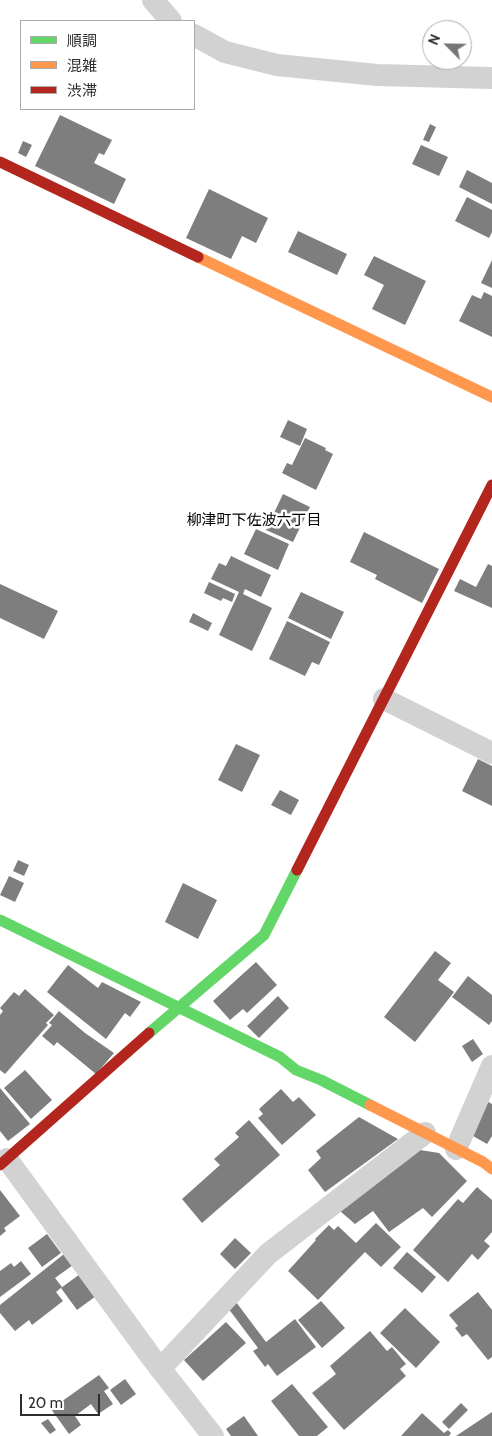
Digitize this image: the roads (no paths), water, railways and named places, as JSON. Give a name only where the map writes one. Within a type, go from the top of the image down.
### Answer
[{"type":"street","points":[[153,0],[170,20]]},
{"type":"street","points":[[195,36],[225,52],[277,65],[378,75],[492,78]]},
{"type":"street","points":[[0,162],[492,397]]},
{"type":"street","points":[[213,1436],[3,1162],[178,1007],[264,935],[492,485]]},
{"type":"street","points":[[384,698],[492,753]]},
{"type":"street","points":[[0,920],[280,1057],[296,1070],[322,1080],[482,1162],[492,1169]]},
{"type":"street","points":[[456,1149],[492,1066]]},
{"type":"street","points":[[160,1369],[268,1254],[425,1133]]},
{"type":"district","name":"柳津町下佐波六丁目","points":[[254,521]]}]
